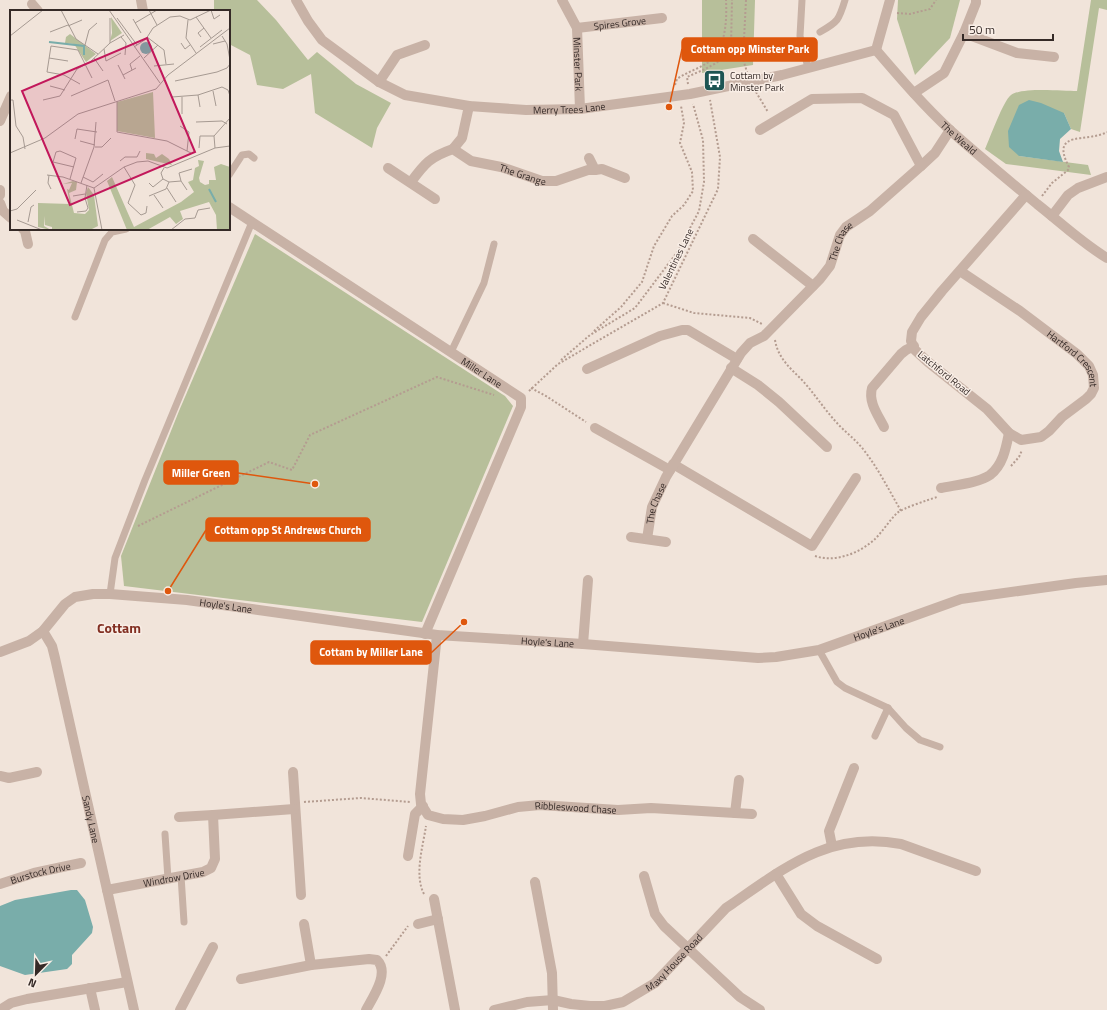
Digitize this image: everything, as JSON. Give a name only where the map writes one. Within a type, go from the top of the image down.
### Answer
[{"type":"street","points":[[141,0],[143,10]]},
{"type":"street","name":"Merry Trees Lane","points":[[296,0],[308,21],[322,40],[379,82],[405,95],[469,106],[526,110],[580,109],[690,94],[782,76],[876,50]]},
{"type":"street","name":"Minster Park","points":[[562,0],[577,28],[580,109]]},
{"type":"street","points":[[876,50],[890,0]]},
{"type":"street","points":[[914,93],[944,73],[964,33],[976,0]]},
{"type":"street","name":"Spires Grove","points":[[577,28],[662,18]]},
{"type":"street","points":[[964,33],[1017,53],[1054,57]]},
{"type":"street","points":[[379,82],[397,55],[425,45]]},
{"type":"street","name":"The Weald","points":[[876,50],[914,93],[950,130],[1036,203],[1088,245],[1107,258]]},
{"type":"street","points":[[0,121],[10,98]]},
{"type":"street","points":[[760,130],[812,99],[862,98],[894,115],[921,166]]},
{"type":"street","points":[[411,182],[425,163],[439,154],[453,149],[462,138],[469,106]]},
{"type":"street","name":"The Chase","points":[[647,539],[652,507],[672,467],[741,353],[750,343],[764,336],[813,286],[830,266],[840,235],[846,227],[870,211],[935,153],[950,130]]},
{"type":"street","name":"The Grange","points":[[453,149],[471,161],[501,168],[542,181],[556,181],[588,170],[602,169],[625,178]]},
{"type":"street","points":[[588,158],[595,170]]},
{"type":"street","points":[[388,168],[435,199]]},
{"type":"street","points":[[1052,216],[1068,195],[1078,188],[1107,177]]},
{"type":"street","points":[[0,190],[0,195]]},
{"type":"street","name":"Latchford Road","points":[[1009,433],[987,409],[915,350],[911,341],[912,332],[921,317],[1026,194]]},
{"type":"street","points":[[0,203],[3,211],[10,217]]},
{"type":"street","name":"Miller Lane","points":[[230,208],[521,398]]},
{"type":"street","points":[[24,230],[28,244]]},
{"type":"street","points":[[753,239],[813,286]]},
{"type":"street","name":"Hartford Crescent","points":[[960,271],[1020,311],[1058,340],[1089,366],[1094,375],[1094,388],[1086,399],[1062,417],[1041,437],[1025,440]]},
{"type":"street","points":[[587,369],[660,336],[682,330],[688,330],[737,359]]},
{"type":"street","points":[[884,427],[871,400],[870,395],[872,388],[906,350],[914,346]]},
{"type":"street","points":[[731,368],[758,385],[779,402],[827,447]]},
{"type":"street","points":[[425,634],[521,407],[521,398]]},
{"type":"street","name":"The Chase","points":[[595,428],[672,467],[812,546]]},
{"type":"street","points":[[940,492],[990,475],[1000,463],[1006,450],[1009,433],[1022,440],[1025,440]]},
{"type":"street","points":[[812,546],[856,478]]},
{"type":"street","name":"The Chase","points":[[631,537],[666,542]]},
{"type":"street","points":[[583,644],[588,580]]},
{"type":"street","name":"Hoyle's Lane","points":[[0,652],[29,641],[43,631],[65,604],[76,597],[93,594],[110,594],[187,600],[425,634],[583,644],[758,658],[776,657],[819,650],[961,600],[1076,583],[1107,580]]},
{"type":"street","name":"Sandy Lane","points":[[43,631],[52,646],[56,658],[134,1010]]},
{"type":"street","points":[[408,856],[415,814],[424,807],[420,794],[437,635]]},
{"type":"street","points":[[832,846],[828,831],[854,768]]},
{"type":"street","points":[[0,776],[9,778],[37,772]]},
{"type":"street","points":[[293,772],[294,806],[301,895]]},
{"type":"street","points":[[736,813],[739,780]]},
{"type":"street","name":"Ribbleswood Chase","points":[[424,807],[443,819],[463,820],[518,807],[540,805],[618,810],[651,808],[752,814]]},
{"type":"street","points":[[179,817],[213,815],[294,806]]},
{"type":"street","name":"Windrow Drive","points":[[107,890],[203,872],[211,868],[215,859],[213,815]]},
{"type":"street","name":"Maxy House Road","points":[[494,1010],[527,1002],[553,1005],[571,1004],[605,1006],[623,1002],[655,983],[726,908],[802,858],[832,846],[870,841],[901,844],[976,870]]},
{"type":"street","name":"Burstock Drive","points":[[0,884],[34,873],[81,863]]},
{"type":"street","points":[[776,874],[801,914],[817,926],[877,959]]},
{"type":"street","points":[[644,876],[655,914],[664,926],[740,997],[760,1010]]},
{"type":"street","points":[[535,882],[552,973],[553,1005]]},
{"type":"street","points":[[434,899],[455,1010]]},
{"type":"street","points":[[418,924],[438,919]]},
{"type":"street","points":[[304,924],[311,965]]},
{"type":"street","points":[[180,1010],[213,947]]},
{"type":"street","points":[[241,979],[311,965],[370,959],[377,960],[381,964],[382,972],[380,980],[366,1010]]},
{"type":"street","points":[[0,1010],[11,1003],[18,1001],[127,982]]},
{"type":"street","points":[[90,988],[95,1010]]},
{"type":"lane","points":[[802,0],[800,36],[808,68]]},
{"type":"lane","points":[[820,32],[834,24],[841,13],[845,0]]},
{"type":"lane","points":[[230,173],[242,155],[249,154],[254,158]]},
{"type":"lane","points":[[110,594],[115,558],[148,473],[252,222]]},
{"type":"lane","points":[[75,317],[105,240],[112,232],[121,230]]},
{"type":"lane","points":[[451,352],[484,283],[494,244]]},
{"type":"lane","points":[[819,650],[837,682],[845,688],[888,708],[906,728],[920,740],[940,747]]},
{"type":"lane","points":[[875,736],[888,708]]},
{"type":"lane","points":[[165,834],[168,879]]},
{"type":"lane","points":[[181,876],[184,922]]},
{"type":"path","points":[[558,364],[621,307],[642,282],[654,246],[672,216],[684,205],[693,191],[692,172],[680,143],[684,123],[682,108],[675,86],[677,79],[708,63],[719,51],[724,34],[726,0]]},
{"type":"path","points":[[590,335],[635,308],[678,251],[699,211],[704,182],[703,140],[690,94],[687,77],[709,67],[728,54],[731,47],[732,0]]},
{"type":"path","points":[[746,0],[743,59],[747,72]]},
{"type":"path","points":[[886,12],[910,14],[930,9],[936,0]]},
{"type":"path","points":[[756,92],[774,122]]},
{"type":"path","name":"Valentines Lane","points":[[521,398],[558,364],[663,303],[718,189],[720,157],[710,102]]},
{"type":"path","points":[[1036,203],[1052,183],[1068,170],[1069,167],[1063,153],[1065,144],[1072,139],[1100,136],[1107,132]]},
{"type":"path","points":[[663,303],[694,313],[750,318],[771,329],[781,358],[802,380],[841,428],[861,447],[875,465],[901,511]]},
{"type":"path","points":[[128,526],[134,528],[269,462],[292,470],[310,435],[437,377],[494,395]]},
{"type":"path","points":[[531,388],[595,428]]},
{"type":"path","points":[[1008,471],[1019,457],[1025,440]]},
{"type":"path","points":[[812,546],[814,556],[821,558],[833,558],[848,555],[873,540],[898,513],[940,492]]},
{"type":"path","points":[[294,806],[361,798],[410,802],[424,807],[419,867],[422,890]]},
{"type":"path","points":[[381,964],[407,926],[418,924]]},
{"type":"green space","points":[[214,0],[257,0],[276,20],[308,60],[317,52],[356,84],[391,103],[377,128],[372,148],[315,113],[311,74],[283,89],[257,85],[250,55],[230,45],[230,10],[214,10]]},
{"type":"green space","points":[[702,0],[755,0],[753,65],[702,73]]},
{"type":"green space","points":[[898,0],[960,0],[950,38],[915,75],[897,19]]},
{"type":"green space","points":[[1091,0],[1107,0],[1107,10],[1099,8],[1080,132],[1071,129],[1064,113],[1019,156],[1088,165],[1091,175],[1006,164],[985,149],[1004,104],[1011,95],[1033,90],[1077,91]]},
{"type":"green space","points":[[255,234],[505,396],[513,406],[422,622],[124,586],[121,556],[179,411]]},
{"type":"water","points":[[1029,100],[1041,103],[1064,113],[1071,129],[1060,139],[1059,151],[1063,162],[1019,156],[1009,147],[1008,131],[1019,105]]},
{"type":"water","points":[[77,890],[85,900],[93,927],[92,933],[72,955],[72,964],[67,969],[25,975],[0,966],[0,906],[15,900]]},
{"type":"place","name":"Cottam by Minster Park","points":[[714,81]]},
{"type":"place","name":"Cottam opp Minster Park","points":[[669,107]]},
{"type":"place","name":"Miller Green","points":[[315,484]]},
{"type":"place","name":"Cottam opp St Andrews Church","points":[[168,591]]},
{"type":"place","name":"Cottam by Miller Lane","points":[[464,622]]},
{"type":"district","name":"Cottam","points":[[119,627]]}]
